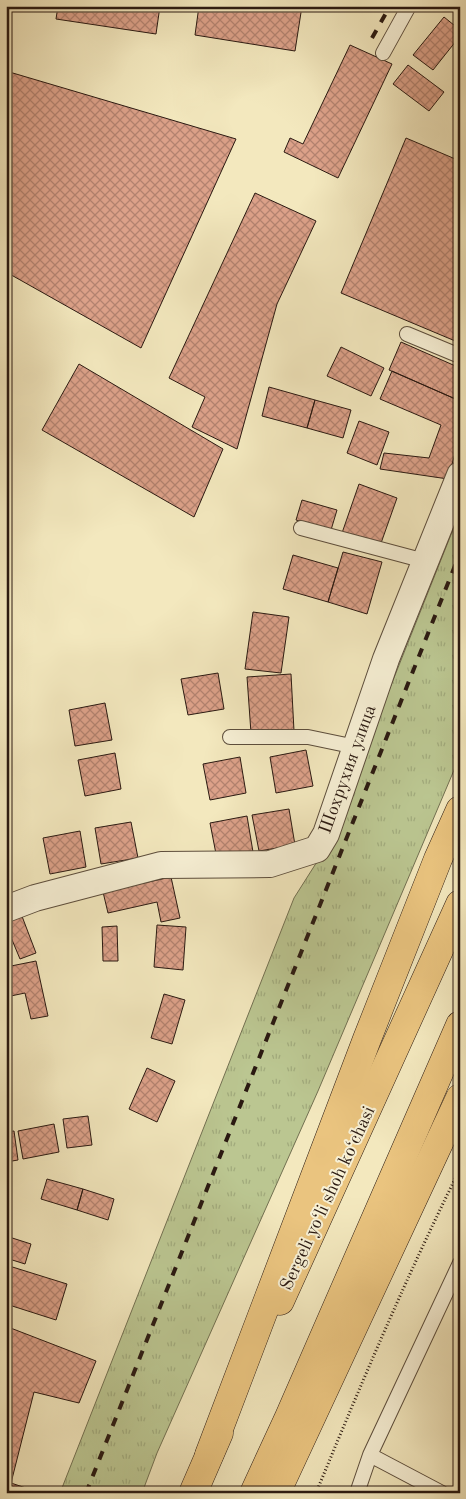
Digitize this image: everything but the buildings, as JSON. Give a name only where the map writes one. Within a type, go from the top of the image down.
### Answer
[{"type":"main road","points":[[209,1455],[367,1039],[434,868],[460,810]]},
{"type":"main road","name":"Sergeli yo‘li shoh ko‘chasi","points":[[193,1493],[460,904]]},
{"type":"main road","points":[[254,1493],[289,1418],[460,1025]]},
{"type":"main road","points":[[276,1493],[460,1098]]},
{"type":"street","name":"Шохрухия улица","points":[[6,909],[36,898],[161,866],[270,864],[317,849],[326,834],[386,659],[460,476]]},
{"type":"lane","points":[[382,53],[409,6]]},
{"type":"lane","points":[[407,334],[460,356]]},
{"type":"lane","points":[[301,528],[425,561]]},
{"type":"lane","points":[[230,737],[308,737],[356,747]]},
{"type":"lane","points":[[357,1493],[370,1455],[460,1263]]},
{"type":"lane","points":[[370,1455],[442,1493]]},
{"type":"path","points":[[316,1493],[363,1380],[429,1231],[460,1170]]},
{"type":"green space","points":[[460,512],[460,756],[318,1091],[157,1453],[142,1493],[60,1493],[294,898],[327,846]]},
{"type":"railway","points":[[372,38],[390,6]]},
{"type":"railway","points":[[86,1493],[460,553]]}]
